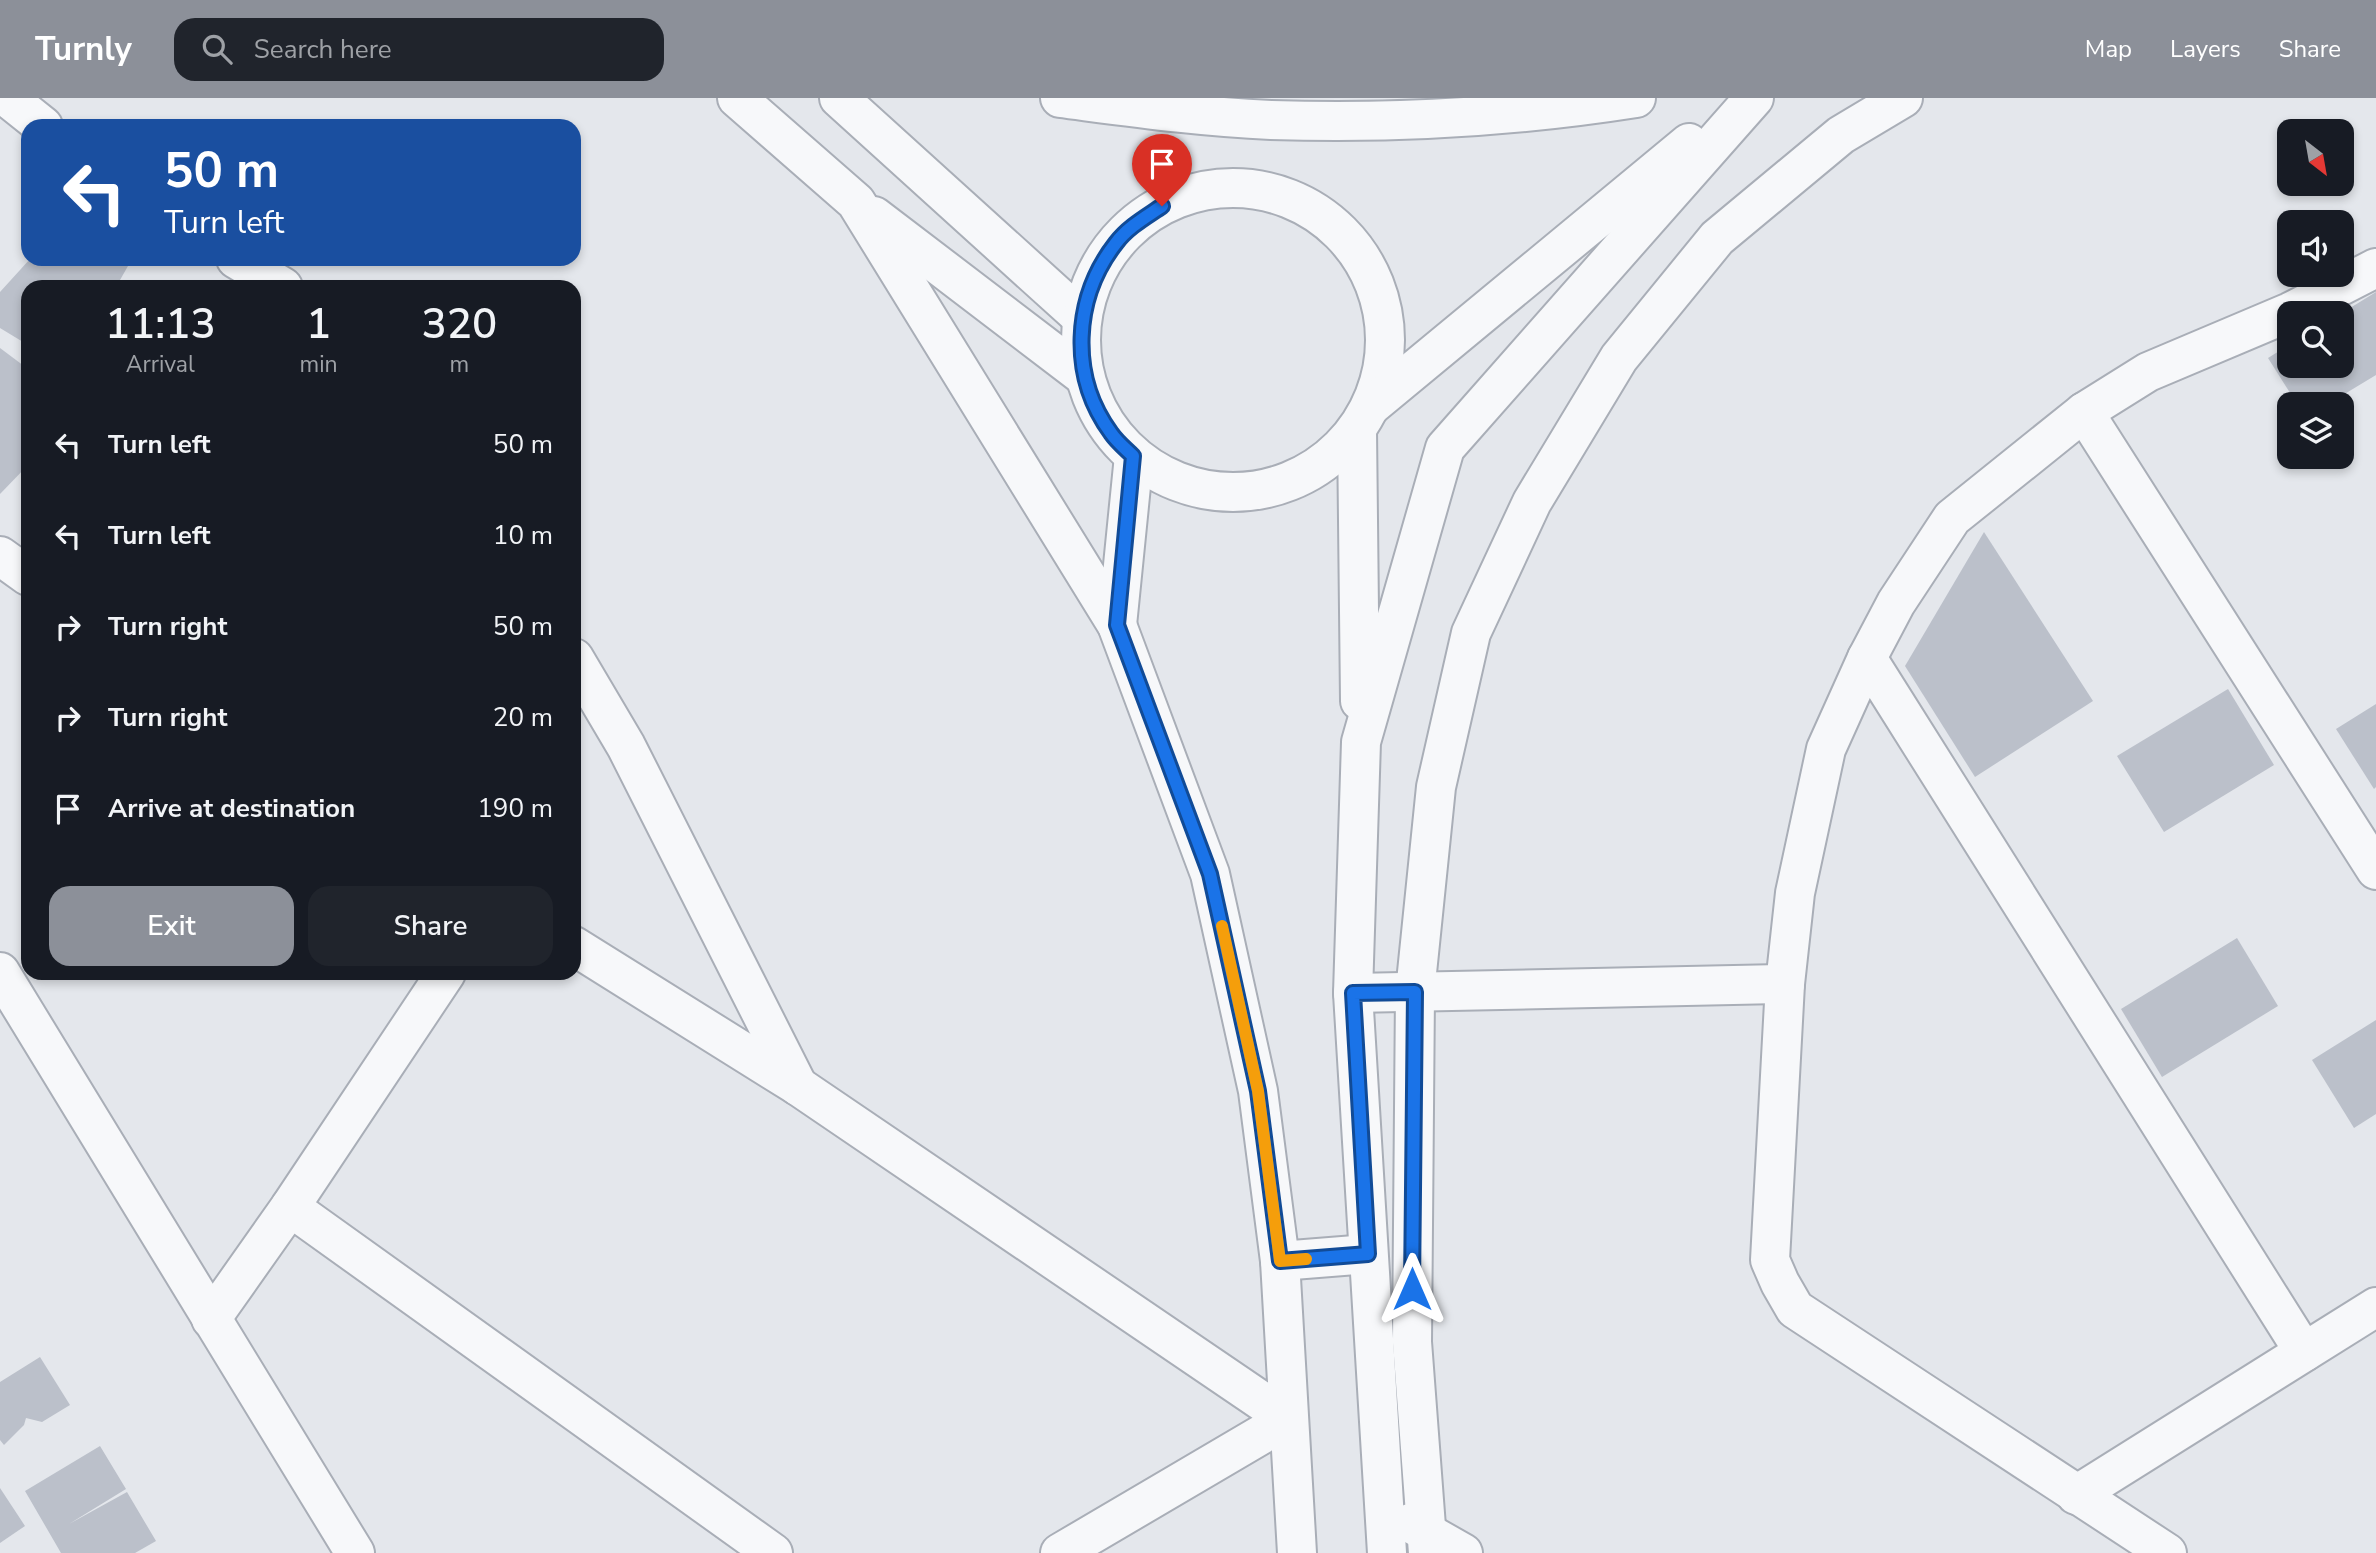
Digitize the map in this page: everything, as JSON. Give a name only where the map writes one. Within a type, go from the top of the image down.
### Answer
[{"type":"street","points":[[8,98],[34,119]]},
{"type":"street","points":[[737,98],[856,202],[1084,377]]},
{"type":"street","points":[[839,98],[1082,318]]},
{"type":"street","points":[[1060,98],[1177,113],[1269,120],[1375,121],[1480,116],[1586,106],[1636,98]]},
{"type":"street","points":[[1387,1553],[1353,993],[1361,742],[1365,417],[1382,377],[1386,347],[1385,317],[1374,280],[1365,262],[1347,238],[1325,217],[1300,202],[1272,192],[1244,188],[1215,189],[1188,195],[1146,216],[1117,241],[1101,264],[1089,290],[1082,318],[1084,377],[1095,407],[1111,434],[1133,456],[1160,475],[1189,487],[1220,493],[1252,492],[1282,485],[1312,472],[1337,453],[1365,417],[1744,98]]},
{"type":"street","points":[[1361,742],[1445,448],[1754,98]]},
{"type":"street","points":[[1426,1543],[1412,1342],[1415,992],[1436,787],[1471,633],[1532,502],[1619,358],[1717,238],[1841,135],[1903,98]]},
{"type":"street","points":[[856,202],[1117,625],[1210,874],[1258,1091],[1280,1261],[1297,1553]]},
{"type":"street","points":[[248,266],[271,280]]},
{"type":"street","points":[[2167,1553],[1795,1309],[1780,1283],[1770,1260],[1785,984],[1795,893],[1826,749],[1867,658],[1896,603],[1952,518],[2084,412],[2148,372],[2290,312],[2376,268]]},
{"type":"street","points":[[2084,412],[2376,870]]},
{"type":"street","points":[[1117,625],[1133,456]]},
{"type":"street","points":[[0,556],[21,571]]},
{"type":"street","points":[[1867,658],[2304,1352]]},
{"type":"street","points":[[581,669],[626,746],[798,1086]]},
{"type":"street","points":[[581,950],[798,1086],[1289,1419]]},
{"type":"street","points":[[0,972],[355,1553]]},
{"type":"street","points":[[211,1319],[290,1207],[441,980]]},
{"type":"street","points":[[1353,993],[1785,984]]},
{"type":"street","points":[[290,1207],[773,1553]]},
{"type":"street","points":[[1280,1261],[1368,1254]]},
{"type":"street","points":[[2076,1495],[2376,1307]]},
{"type":"street","points":[[1060,1553],[1289,1419]]},
{"type":"street","points":[[1384,1506],[1426,1543],[1463,1553]]},
{"type":"building","points":[[24,266],[128,266],[120,280],[21,280],[21,341],[0,328],[0,292]]},
{"type":"building","points":[[2376,292],[2376,375],[2348,392],[2289,392],[2281,378],[2354,378],[2354,306]]},
{"type":"building","points":[[0,348],[21,364],[21,472],[0,494]]},
{"type":"building","points":[[2277,352],[2277,372],[2268,358]]},
{"type":"building","points":[[1984,532],[2093,701],[1975,777],[1905,666]]},
{"type":"building","points":[[2228,689],[2274,765],[2164,832],[2117,756]]},
{"type":"building","points":[[2376,704],[2376,787],[2374,789],[2336,729]]},
{"type":"building","points":[[2237,938],[2278,1006],[2162,1077],[2121,1009]]},
{"type":"building","points":[[2376,1020],[2376,1114],[2354,1128],[2312,1060]]},
{"type":"building","points":[[40,1357],[70,1405],[42,1422],[26,1418],[24,1425],[4,1445],[0,1440],[0,1382]]},
{"type":"building","points":[[100,1446],[126,1489],[69,1524],[127,1492],[156,1541],[135,1553],[61,1553],[25,1491]]},
{"type":"building","points":[[0,1488],[25,1526],[0,1543]]},
{"type":"slow traffic","points":[[1222,926],[1258,1091],[1280,1261],[1306,1259]]},
{"type":"route","points":[[1162,206],[1138,222],[1117,241],[1101,264],[1089,290],[1082,318],[1084,377],[1095,407],[1111,434],[1133,456],[1117,625],[1210,874],[1258,1091],[1280,1261],[1368,1254],[1353,993],[1415,992],[1412,1289]]}]
